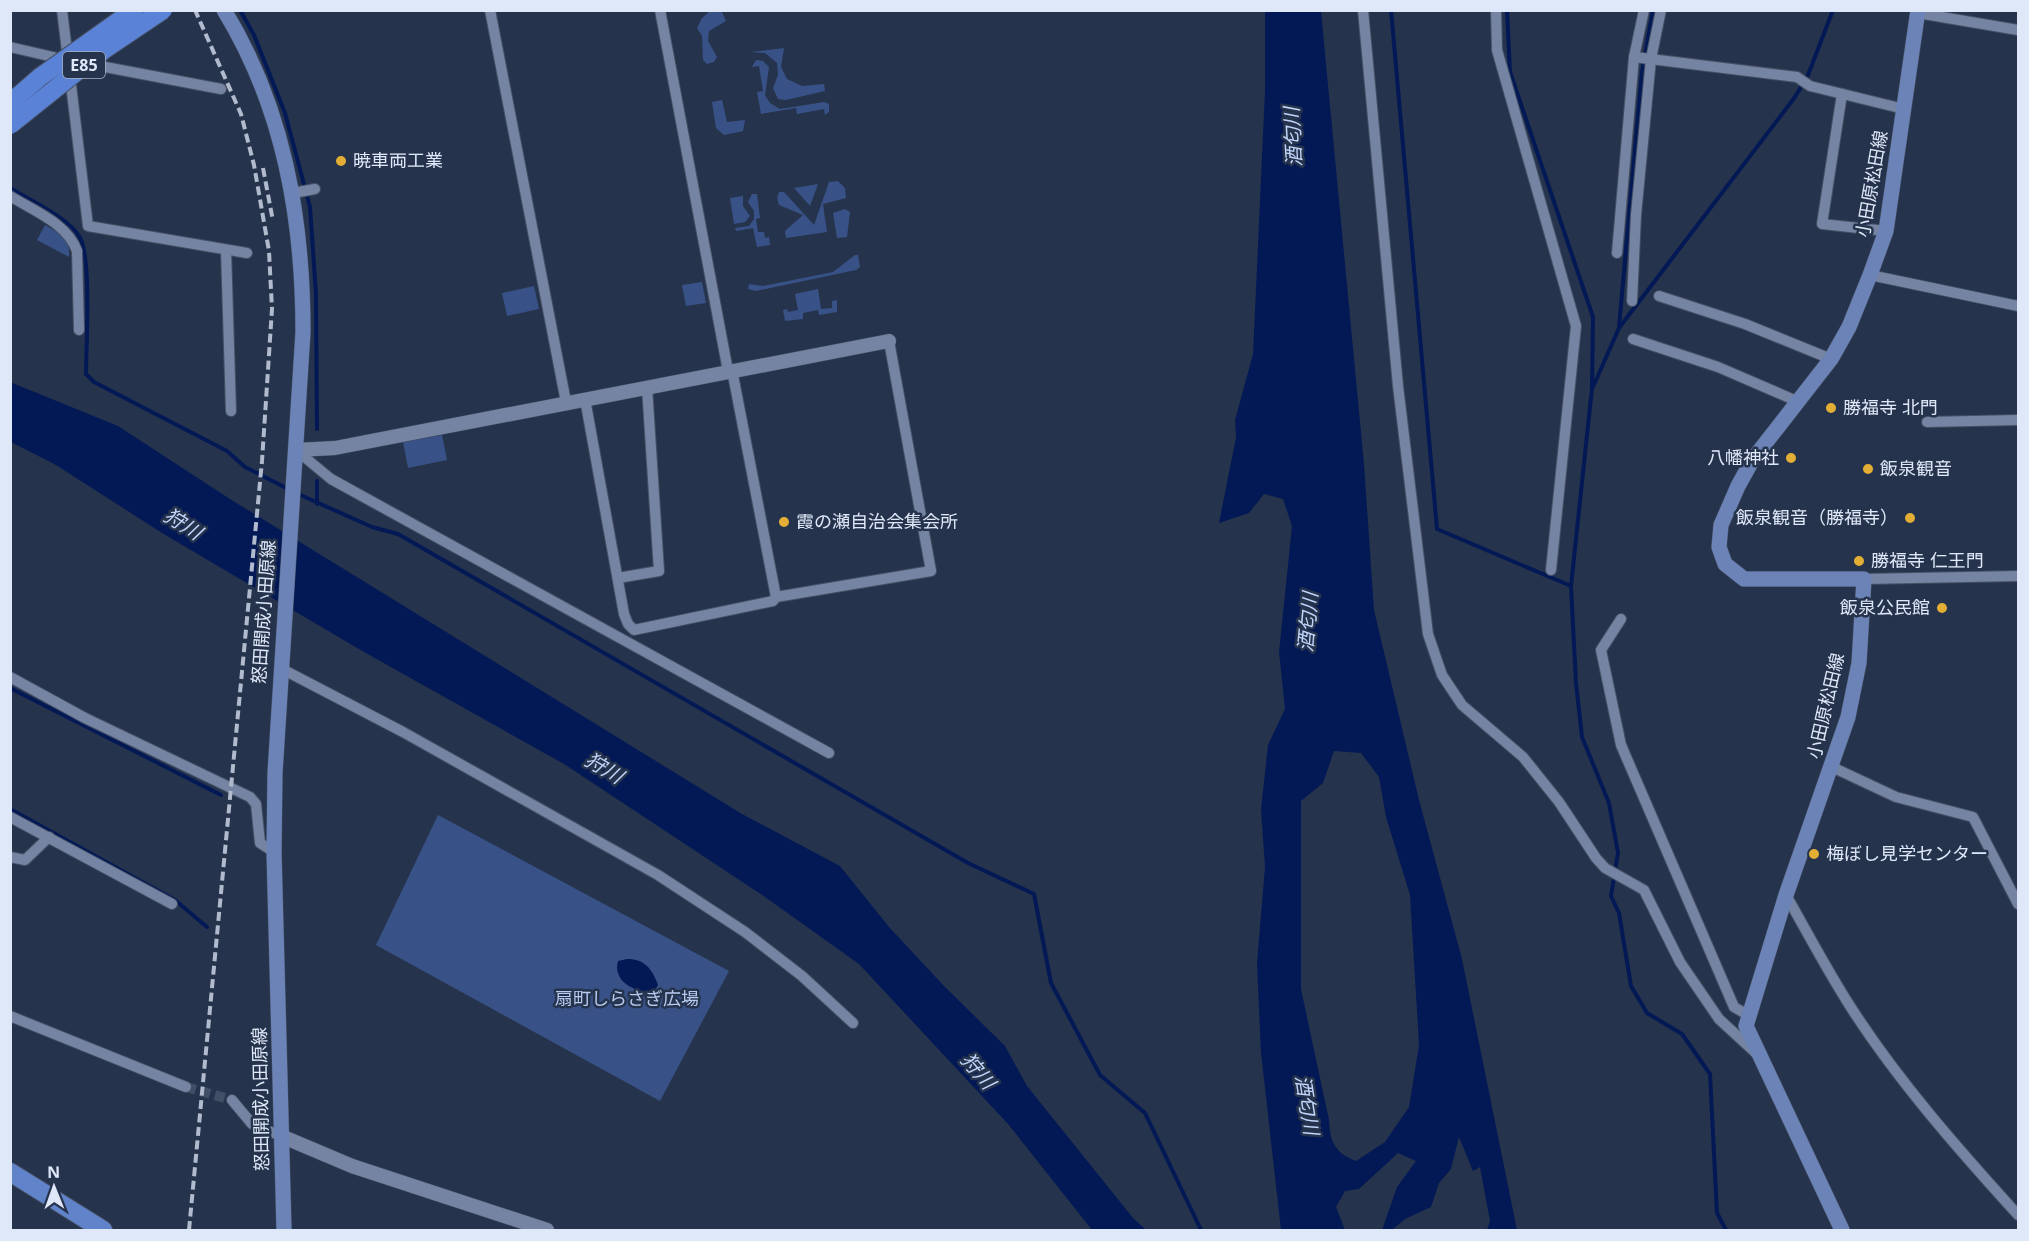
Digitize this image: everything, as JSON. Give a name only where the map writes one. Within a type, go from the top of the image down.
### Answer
[{"type":"highway","name":"E85","points":[[10,103],[40,77],[134,10]]},
{"type":"highway","name":"E85","points":[[10,125],[105,49],[162,10]]},
{"type":"main road","name":"怒田開成小田原線","points":[[224,10],[257,73],[296,193],[300,237],[303,312],[296,450],[280,662],[274,852],[284,1230]]},
{"type":"main road","name":"小田原松田線","points":[[1842,1230],[1746,1026],[1786,895],[1848,717],[1859,663],[1864,579],[1744,579],[1725,564],[1719,547],[1721,525],[1737,486],[1753,459],[1832,359],[1870,275],[1886,231],[1918,12]]},
{"type":"main road","points":[[10,1172],[83,1225],[103,1230]]},
{"type":"street","points":[[62,10],[88,226],[247,253]]},
{"type":"street","points":[[490,10],[566,402]]},
{"type":"street","points":[[660,10],[776,597]]},
{"type":"street","points":[[1363,10],[1398,386],[1428,634],[1442,675],[1462,705],[1523,757],[1605,868],[1644,890],[1680,962],[1719,1019],[1759,1056]]},
{"type":"street","points":[[1496,10],[1497,50],[1576,326],[1551,570]]},
{"type":"street","points":[[1617,253],[1634,57],[1644,10]]},
{"type":"street","points":[[1632,301],[1636,215],[1651,59],[1661,10]]},
{"type":"street","points":[[1918,12],[2019,30]]},
{"type":"street","points":[[10,47],[221,88]]},
{"type":"street","points":[[1634,57],[1797,77],[1810,86],[1904,109]]},
{"type":"street","points":[[1842,94],[1822,224],[1886,231]]},
{"type":"street","points":[[296,193],[315,189]]},
{"type":"street","points":[[10,196],[66,231],[73,241],[77,251],[79,330]]},
{"type":"street","points":[[1620,214],[1636,215]]},
{"type":"street","points":[[226,250],[231,411]]},
{"type":"street","points":[[1870,275],[2019,306]]},
{"type":"street","points":[[1659,296],[1745,324],[1832,359]]},
{"type":"street","points":[[1633,339],[1718,367],[1799,402]]},
{"type":"street","points":[[296,450],[335,448],[730,370],[889,341],[931,571],[776,597],[773,601],[634,630],[628,624],[618,578],[585,399]]},
{"type":"street","points":[[618,578],[659,571],[646,387]]},
{"type":"street","points":[[1927,422],[2019,420]]},
{"type":"street","points":[[296,450],[331,479],[829,753]]},
{"type":"street","points":[[1864,579],[2019,576]]},
{"type":"street","points":[[1621,619],[1601,650],[1621,745],[1734,1007],[1748,1015]]},
{"type":"street","points":[[621,638],[628,624]]},
{"type":"street","points":[[280,662],[658,875],[745,932],[802,976],[853,1023]]},
{"type":"street","points":[[10,677],[85,718],[250,797],[256,804],[260,843],[274,852]]},
{"type":"street","points":[[1832,767],[1896,798],[1973,817],[2019,904]]},
{"type":"street","points":[[10,817],[172,904]]},
{"type":"street","points":[[10,857],[25,860],[49,837]]},
{"type":"street","points":[[1786,895],[1850,1006],[1873,1038],[1947,1134],[2019,1215]]},
{"type":"street","points":[[10,1016],[186,1087]]},
{"type":"street","points":[[232,1100],[252,1124],[352,1166],[547,1230]]},
{"type":"green space","points":[[710,11],[722,12],[726,21],[709,31],[708,41],[717,57],[714,62],[707,64],[703,60],[702,36],[697,28],[702,18]]},
{"type":"green space","points":[[784,48],[781,67],[787,79],[802,86],[824,84],[825,91],[786,100],[778,99],[773,88],[778,75],[777,63],[765,53],[751,52]]},
{"type":"green space","points":[[756,60],[763,61],[769,67],[765,95],[770,103],[780,109],[824,102],[829,104],[829,112],[825,115],[824,109],[797,114],[796,108],[761,114],[757,92],[763,91],[759,66],[752,67]]},
{"type":"green space","points":[[722,100],[727,122],[745,120],[743,131],[724,135],[716,128],[712,102]]},
{"type":"green space","points":[[838,181],[845,188],[846,198],[823,204],[827,232],[786,238],[785,231],[803,215],[779,205],[777,198],[779,192],[784,192],[814,225],[829,182]]},
{"type":"green space","points":[[818,184],[810,206],[794,188]]},
{"type":"green space","points":[[752,194],[757,194],[760,218],[756,219],[758,232],[764,232],[765,238],[769,237],[770,245],[757,247],[753,228],[736,231],[735,228],[749,226],[754,219],[754,211],[748,202]]},
{"type":"green space","points":[[743,196],[743,206],[750,216],[745,222],[734,224],[730,198]]},
{"type":"green space","points":[[845,209],[850,212],[847,237],[837,238],[833,213]]},
{"type":"green space","points":[[45,225],[66,241],[69,257],[37,240]]},
{"type":"green space","points":[[858,255],[860,267],[856,270],[756,291],[748,289],[749,284],[763,286],[833,272]]},
{"type":"green space","points":[[702,282],[706,303],[686,306],[682,285]]},
{"type":"green space","points":[[534,286],[539,309],[507,316],[502,293]]},
{"type":"green space","points":[[818,289],[821,309],[832,308],[832,301],[837,300],[837,312],[819,315],[818,310],[803,313],[803,319],[785,321],[783,310],[787,309],[788,312],[798,310],[795,294]]},
{"type":"green space","points":[[442,435],[447,460],[408,468],[403,442]]},
{"type":"green space","name":"扇町しらさぎ広場","points":[[438,815],[729,971],[660,1101],[376,945]]},
{"type":"water","name":"酒匂川","points":[[1265,11],[1321,11],[1364,464],[1374,610],[1419,800],[1462,959],[1517,1230],[1487,1230],[1490,1221],[1480,1167],[1473,1171],[1459,1137],[1451,1169],[1439,1183],[1431,1207],[1405,1219],[1392,1230],[1382,1230],[1397,1187],[1416,1161],[1398,1153],[1359,1189],[1345,1191],[1336,1207],[1345,1230],[1281,1230],[1261,1053],[1257,963],[1265,867],[1261,809],[1268,745],[1285,709],[1279,652],[1292,526],[1283,499],[1264,494],[1249,513],[1219,523],[1236,437],[1235,420],[1253,354],[1265,90]],"holes":[[[1334,751],[1361,753],[1379,777],[1386,817],[1410,895],[1419,1045],[1409,1107],[1385,1142],[1356,1161],[1338,1150],[1332,1141],[1301,989],[1301,801],[1323,783]]]},
{"type":"water","name":"狩川","points":[[10,382],[118,426],[230,499],[742,814],[840,866],[889,927],[1005,1046],[1027,1086],[1133,1218],[1146,1230],[1092,1230],[1008,1124],[859,964],[765,897],[564,764],[364,652],[162,533],[56,465],[11,442]]},
{"type":"water","points":[[627,959],[639,961],[647,966],[658,985],[654,992],[640,991],[622,980],[617,968],[618,961]]},
{"type":"waterway","points":[[240,10],[254,35],[285,113],[310,207],[316,294],[317,429]]},
{"type":"waterway","points":[[1391,10],[1437,529],[1571,586]]},
{"type":"waterway","points":[[1507,10],[1510,72],[1593,317],[1592,388],[1571,586],[1576,683],[1582,737],[1609,803],[1618,853],[1611,896],[1619,913],[1631,986],[1647,1013],[1682,1034],[1710,1074],[1717,1213],[1726,1230]]},
{"type":"waterway","points":[[1619,327],[1642,72],[1653,10]]},
{"type":"waterway","points":[[1593,387],[1619,328],[1795,97],[1808,75],[1833,10]]},
{"type":"waterway","points":[[10,188],[66,222],[79,236],[86,262],[87,281],[86,374],[94,382],[227,451],[245,467],[290,490]]},
{"type":"waterway","points":[[317,481],[317,504]]},
{"type":"waterway","points":[[296,493],[372,527],[398,534],[968,863],[1034,894],[1051,983],[1100,1075],[1145,1113],[1201,1230]]},
{"type":"waterway","points":[[10,688],[221,795]]},
{"type":"waterway","points":[[10,809],[175,900],[207,927]]},
{"type":"tunnel","points":[[186,1087],[232,1100]]},
{"type":"railway","points":[[189,1230],[262,461],[272,309],[269,251],[254,165],[241,114],[195,10]]},
{"type":"railway","points":[[263,168],[273,221]]},
{"type":"place","name":"暁車両工業","points":[[341,161]]},
{"type":"place","name":"勝福寺 北門","points":[[1831,408]]},
{"type":"place","name":"八幡神社","points":[[1791,458]]},
{"type":"place","name":"飯泉観音","points":[[1868,469]]},
{"type":"place","name":"飯泉観音（勝福寺）","points":[[1910,518]]},
{"type":"place","name":"霞の瀬自治会集会所","points":[[784,522]]},
{"type":"place","name":"勝福寺 仁王門","points":[[1859,561]]},
{"type":"place","name":"飯泉公民館","points":[[1942,608]]},
{"type":"place","name":"梅ぼし見学センター","points":[[1814,854]]}]
